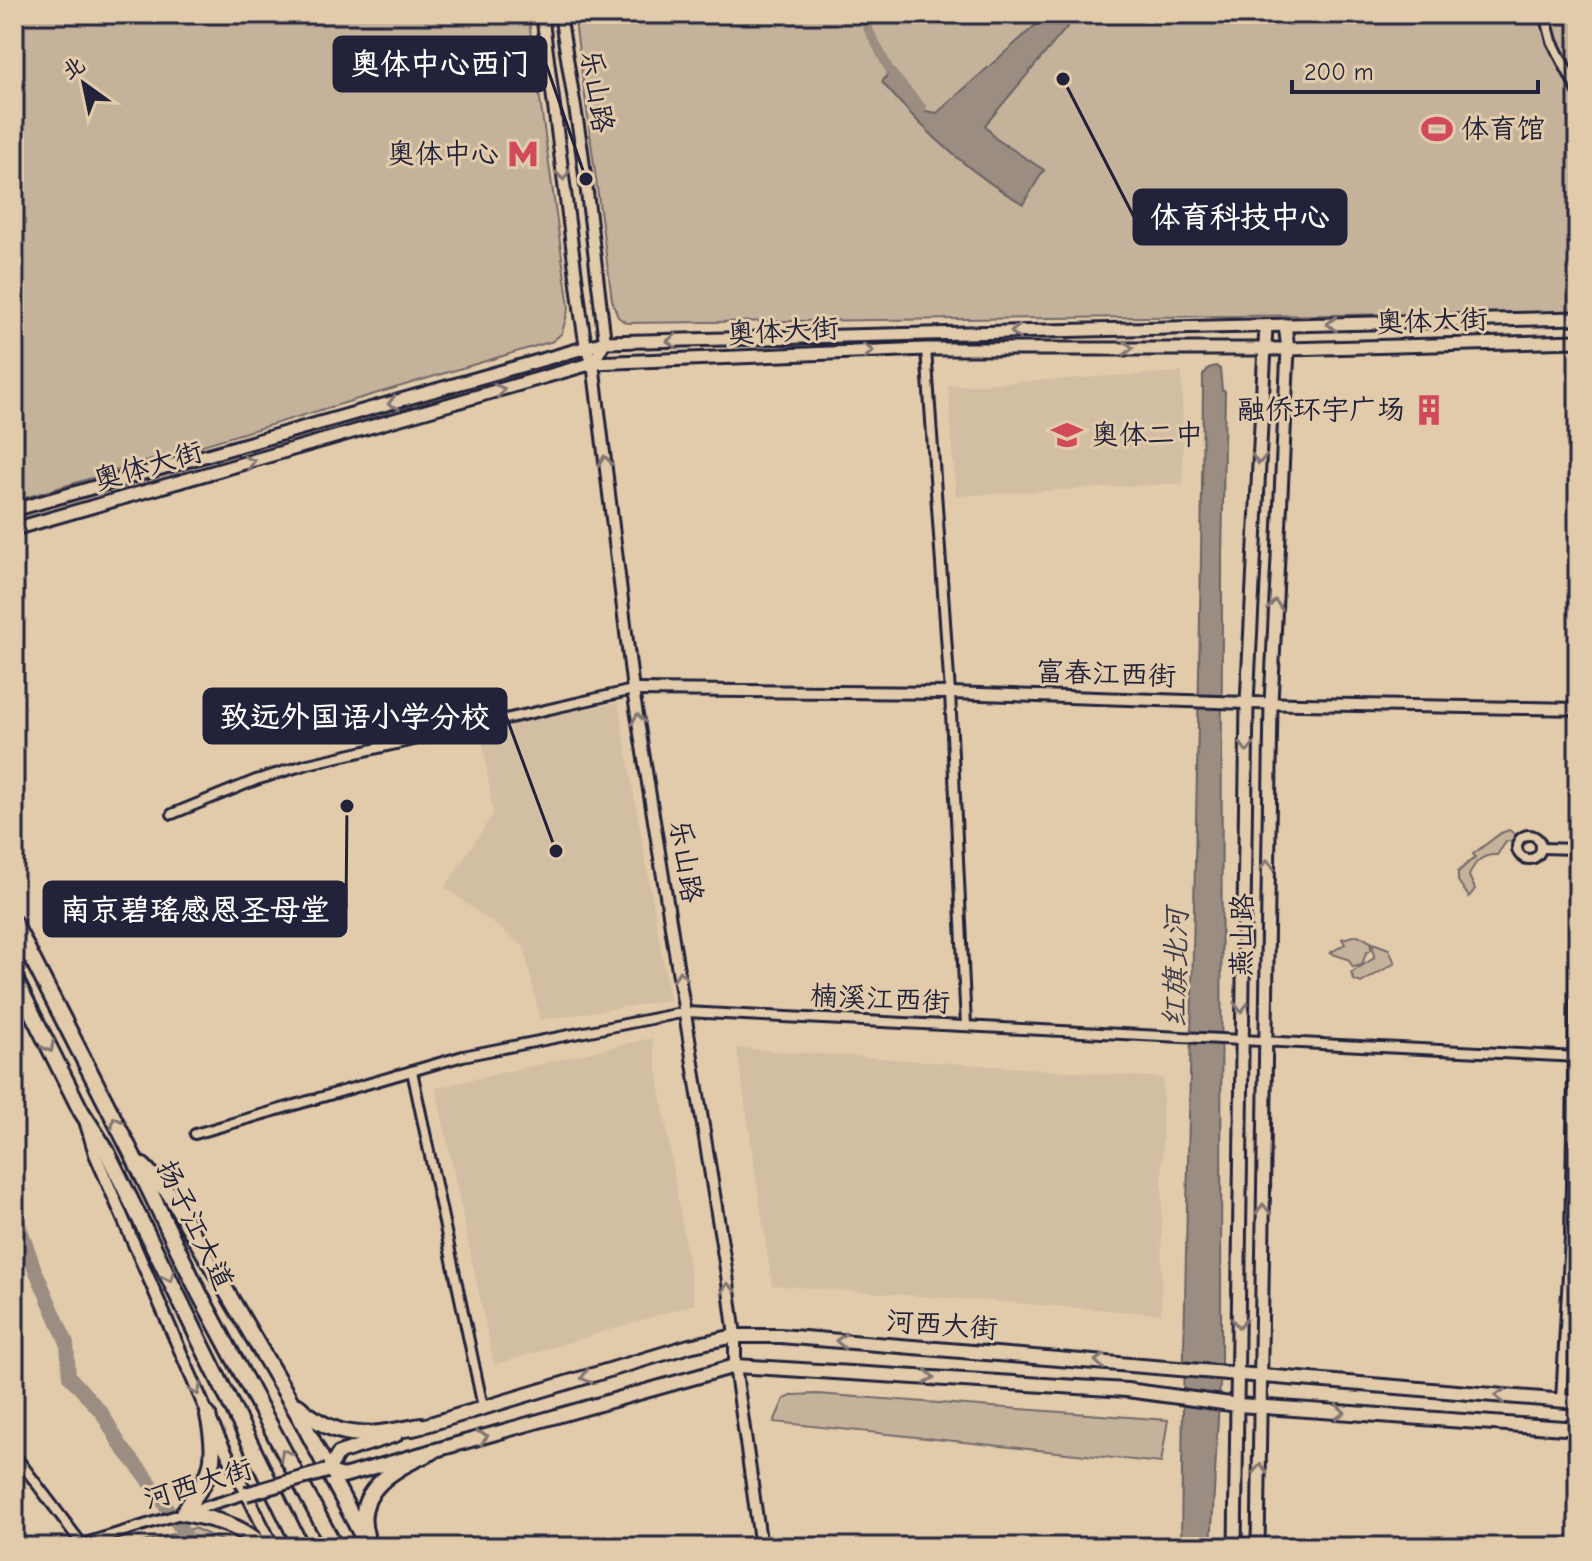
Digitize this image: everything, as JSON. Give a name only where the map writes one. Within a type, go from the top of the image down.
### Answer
[{"type":"highway","name":"扬子江大道","points":[[14,923],[199,1293],[335,1547]]},
{"type":"highway","name":"扬子江大道","points":[[14,977],[81,1111],[106,1150],[301,1547]]},
{"type":"highway","points":[[133,1156],[169,1193],[285,1392],[368,1547]]},
{"type":"highway","points":[[285,1392],[310,1417],[345,1434],[365,1436],[421,1426]]},
{"type":"highway","points":[[208,1415],[214,1443],[210,1473],[182,1513],[213,1518],[233,1526],[250,1534],[264,1547]]},
{"type":"highway","points":[[368,1547],[363,1528],[364,1508],[375,1487],[393,1471],[432,1452]]},
{"type":"main road","name":"奥体大街","points":[[14,510],[605,342],[1578,318]]},
{"type":"main road","name":"燕山路","points":[[1258,1547],[1271,703],[1288,349],[1285,325]]},
{"type":"main road","name":"燕山路","points":[[1235,1547],[1247,703],[1266,326]]},
{"type":"main road","name":"奥体大街","points":[[14,529],[593,363],[926,349],[1288,349],[1578,341]]},
{"type":"main road","name":"河西大街","points":[[327,1471],[339,1453],[689,1346],[735,1336],[780,1336],[1578,1402]]},
{"type":"main road","name":"河西大街","points":[[246,1494],[327,1471],[343,1476],[735,1366],[1127,1390],[1238,1405],[1578,1429]]},
{"type":"street","name":"乐山路","points":[[542,14],[586,348],[593,363],[633,690],[735,1336],[735,1366],[761,1547]]},
{"type":"street","name":"乐山路","points":[[560,14],[582,151],[605,342]]},
{"type":"street","points":[[1545,14],[1552,41],[1578,92]]},
{"type":"street","points":[[593,363],[605,342]]},
{"type":"street","points":[[926,349],[950,693],[966,1026]]},
{"type":"street","points":[[172,814],[256,780],[308,764],[633,690]]},
{"type":"street","name":"富春江西街","points":[[633,690],[950,693],[1247,703],[1578,709]]},
{"type":"street","points":[[1561,1401],[1576,1056],[1578,822]]},
{"type":"street","points":[[1541,848],[1577,849]]},
{"type":"street","name":"楠溪江西街","points":[[195,1134],[463,1056],[686,1012],[1576,1056]]},
{"type":"street","points":[[412,1071],[483,1407]]},
{"type":"street","name":"扬子江大道","points":[[81,1111],[95,1154],[208,1415],[273,1547]]},
{"type":"street","points":[[14,1454],[82,1544]]},
{"type":"street","name":"河西大街","points":[[72,1547],[246,1494]]},
{"type":"shaded area","points":[[14,14],[528,14],[569,307],[562,333],[553,341],[14,501]]},
{"type":"shaded area","points":[[574,14],[1578,14],[1578,312],[626,323],[618,317],[612,300]]},
{"type":"shaded area","points":[[1048,14],[1078,14],[985,125],[995,138],[1044,170],[1023,204],[947,149],[882,82],[889,73],[926,111],[937,113]]},
{"type":"shaded area","points":[[1216,366],[1220,369],[1222,390],[1225,391],[1221,1364],[1211,1547],[1181,1547],[1203,375]]},
{"type":"shaded area","name":"奥体二中","points":[[1182,372],[1183,483],[956,496],[948,386]]},
{"type":"shaded area","points":[[618,703],[670,1000],[540,1020],[524,947],[445,887],[493,814],[481,729]]},
{"type":"shaded area","points":[[1509,830],[1518,836],[1516,840],[1506,842],[1497,855],[1479,860],[1473,867],[1469,876],[1475,889],[1469,897],[1458,881],[1458,872],[1475,857],[1473,854]]},
{"type":"shaded area","points":[[1358,935],[1371,942],[1371,950],[1366,953],[1362,965],[1353,967],[1348,959],[1330,953],[1345,944],[1342,939]]},
{"type":"shaded area","points":[[1373,943],[1389,949],[1395,963],[1361,983],[1354,980],[1351,973],[1374,958]]},
{"type":"shaded area","points":[[652,1038],[695,1304],[494,1365],[436,1088]]},
{"type":"shaded area","points":[[737,1048],[1163,1078],[1161,1314],[772,1285]]},
{"type":"shaded area","points":[[817,1394],[1168,1420],[1161,1463],[774,1422],[784,1399],[794,1395]]},
{"type":"shaded area","points":[[194,1528],[235,1547],[126,1547]]},
{"type":"waterway","points":[[868,14],[865,23],[890,71],[922,108]]},
{"type":"waterway","points":[[14,1210],[34,1267],[67,1343],[69,1376],[102,1413],[121,1446],[147,1478],[193,1547]]},
{"type":"place","name":"体育科技中心","points":[[1063,79]]},
{"type":"place","name":"体育馆","points":[[1437,129]]},
{"type":"place","name":"奥体中心","points":[[523,154]]},
{"type":"place","name":"奥体中心西门","points":[[586,179]]},
{"type":"place","name":"融侨环宇广场","points":[[1429,410]]},
{"type":"place","name":"奥体二中","points":[[1067,435]]},
{"type":"place","name":"南京碧瑶感恩圣母堂","points":[[347,806]]},
{"type":"place","name":"致远外国语小学分校","points":[[556,851]]},
{"type":"water label","name":"红旗北河","points":[[1176,968]]}]
